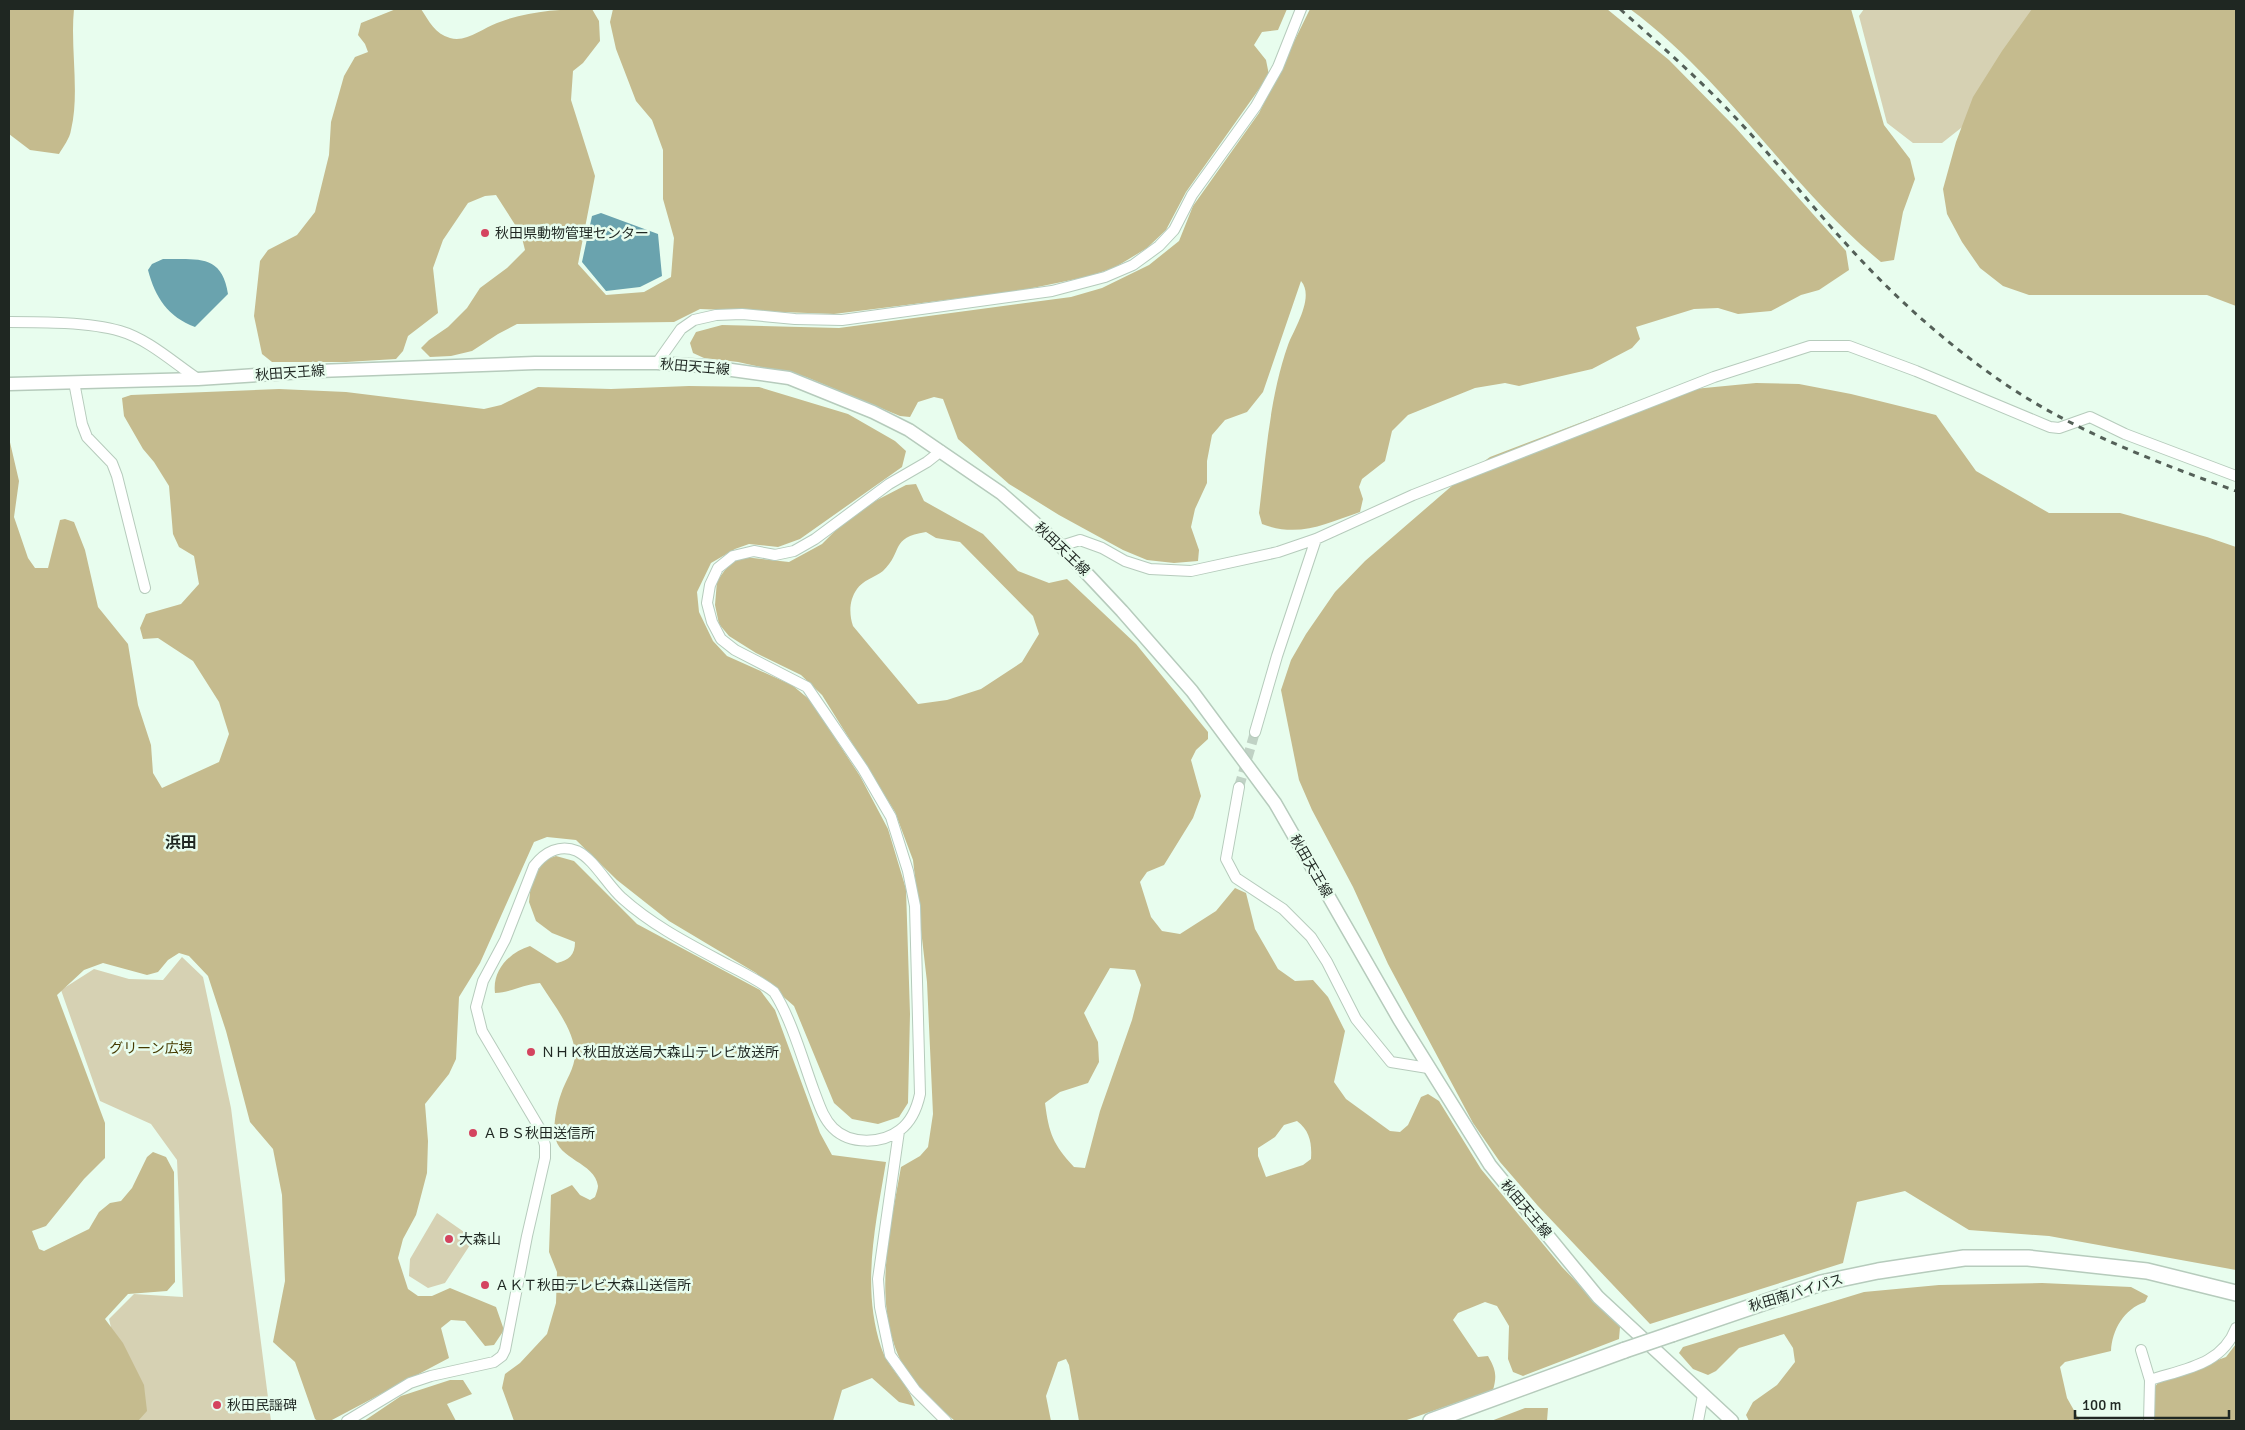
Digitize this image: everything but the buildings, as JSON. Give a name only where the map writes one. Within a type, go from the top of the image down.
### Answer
[{"type":"highway","name":"秋田南バイパス","points":[[1431,1421],[1626,1350],[1821,1283],[1878,1271],[1964,1258],[2028,1258],[2147,1271],[2236,1293]]},
{"type":"main road","name":"秋田天王線","points":[[9,384],[198,379],[337,370],[535,363],[656,363],[704,366],[789,378],[873,412],[909,430],[1001,493],[1061,546],[1122,611],[1192,691],[1275,803],[1428,1068],[1490,1165],[1598,1297],[1732,1421]]},
{"type":"street","points":[[656,363],[681,329],[694,320],[716,315],[742,314],[795,319],[842,320],[1052,291],[1106,278],[1133,265],[1159,246],[1174,230],[1192,195],[1256,106],[1278,67],[1301,9]]},
{"type":"street","points":[[9,322],[99,327],[120,331],[140,340],[198,379]]},
{"type":"street","points":[[1061,546],[1080,540],[1102,548],[1125,561],[1150,569],[1191,571],[1278,552],[1316,539],[1413,495],[1714,377],[1810,346],[1849,346],[1916,371],[2050,427],[2059,428],[2090,417],[2126,434],[2236,476]]},
{"type":"street","points":[[74,382],[82,424],[87,437],[112,463],[118,476],[145,588]]},
{"type":"street","points":[[346,1421],[410,1383],[431,1376],[494,1362],[502,1356],[526,1236],[545,1158],[545,1145],[540,1129],[482,1031],[476,1007],[483,981],[505,940],[534,866],[540,858],[553,850],[562,848],[578,852],[586,858],[619,896],[640,914],[774,992],[783,1009],[824,1115],[836,1131],[862,1141],[878,1139],[900,1131],[911,1119],[920,1094],[917,926],[908,871],[891,817],[863,769],[807,687],[735,650],[721,639],[712,622],[707,603],[710,585],[718,568],[733,556],[754,551],[775,554],[794,551],[815,539],[888,484],[927,462],[941,451]]},
{"type":"street","points":[[1255,732],[1277,656],[1316,539]]},
{"type":"street","points":[[1239,787],[1226,860],[1236,878],[1283,908],[1311,937],[1327,962],[1356,1019],[1391,1062],[1428,1068]]},
{"type":"street","points":[[900,1131],[878,1272],[880,1307],[890,1355],[915,1390],[946,1421]]},
{"type":"street","points":[[2150,1380],[2203,1363],[2220,1353],[2231,1341],[2236,1328]]},
{"type":"street","points":[[2141,1350],[2150,1380],[2149,1421]]},
{"type":"street","points":[[1698,1421],[1704,1395]]},
{"type":"green space","points":[[1864,9],[2099,9],[2064,47],[1942,143],[1913,143],[1887,123],[1859,16]]},
{"type":"green space","name":"グリーン広場","points":[[182,957],[203,977],[231,1108],[271,1421],[133,1421],[109,1319],[134,1294],[183,1297],[177,1160],[151,1124],[100,1101],[61,990],[94,969],[129,979],[163,980]]},
{"type":"green space","points":[[437,1213],[474,1239],[445,1283],[428,1288],[409,1276],[410,1259]]},
{"type":"shaded area","points":[[9,9],[74,9],[74,115],[69,136],[59,154],[30,150],[9,134]]},
{"type":"shaded area","points":[[396,9],[421,9],[436,30],[445,36],[456,39],[468,37],[508,19],[532,13],[592,9],[599,21],[600,41],[583,63],[573,71],[571,100],[595,176],[578,264],[606,295],[644,292],[671,277],[674,238],[663,199],[663,150],[652,120],[636,101],[616,49],[610,22],[613,9],[1287,9],[1278,30],[1262,32],[1254,45],[1266,60],[1269,75],[1186,192],[1166,230],[1147,248],[1114,268],[1086,277],[1018,291],[834,314],[700,309],[674,322],[517,324],[472,351],[451,356],[430,357],[421,348],[448,327],[467,308],[480,288],[507,268],[525,250],[521,234],[496,195],[485,196],[468,203],[443,240],[433,268],[438,313],[408,336],[403,351],[396,359],[346,362],[272,362],[262,354],[254,316],[260,261],[268,250],[297,235],[315,212],[329,155],[331,122],[344,76],[355,57],[368,52],[358,35],[361,23]]},
{"type":"shaded area","points":[[1310,9],[1607,9],[1669,60],[1735,127],[1846,251],[1849,270],[1819,290],[1801,295],[1771,311],[1738,314],[1718,308],[1694,309],[1636,327],[1640,339],[1632,348],[1592,369],[1519,386],[1505,383],[1475,388],[1408,415],[1392,431],[1385,461],[1362,479],[1359,487],[1363,499],[1360,512],[1312,528],[1288,530],[1262,524],[1259,513],[1276,386],[1288,345],[1305,304],[1305,288],[1301,281],[1263,392],[1247,412],[1225,420],[1212,435],[1207,461],[1207,483],[1195,509],[1191,527],[1199,550],[1198,561],[1174,563],[1147,560],[1123,550],[1059,515],[1009,484],[958,439],[943,399],[934,397],[918,402],[910,417],[900,416],[806,377],[738,362],[704,358],[693,353],[690,343],[696,332],[722,325],[839,328],[1071,297],[1102,288],[1149,265],[1179,241],[1193,206],[1259,113]]},
{"type":"shaded area","points":[[1630,9],[1851,9],[1884,125],[1910,159],[1915,179],[1903,212],[1894,260],[1881,262],[1848,232],[1816,200],[1697,68],[1665,37]]},
{"type":"shaded area","points":[[2032,9],[2236,9],[2236,306],[2207,295],[2029,295],[2003,286],[1980,268],[1962,242],[1947,214],[1943,189],[1956,142],[1973,97],[2002,51]]},
{"type":"shaded area","points":[[1756,383],[1799,384],[1851,394],[1936,415],[1976,471],[2049,513],[2120,513],[2236,547],[2236,1270],[2049,1236],[1969,1230],[1905,1191],[1857,1202],[1843,1263],[1650,1324],[1538,1206],[1500,1162],[1473,1123],[1388,964],[1353,887],[1312,810],[1299,780],[1281,690],[1291,660],[1306,634],[1335,592],[1365,561],[1461,478],[1490,457],[1635,402],[1694,389]]},
{"type":"shaded area","points":[[689,386],[759,387],[848,414],[895,441],[906,451],[902,467],[800,539],[778,547],[749,544],[735,549],[711,563],[697,592],[699,612],[713,641],[727,656],[792,685],[810,700],[860,776],[888,829],[906,889],[910,1014],[908,1103],[899,1117],[878,1124],[852,1119],[834,1103],[794,1006],[756,973],[669,921],[617,880],[576,840],[547,837],[534,842],[480,963],[459,997],[456,1059],[449,1074],[425,1104],[428,1141],[427,1173],[416,1215],[403,1239],[398,1258],[408,1289],[418,1296],[432,1296],[450,1288],[496,1307],[504,1330],[494,1345],[485,1346],[465,1321],[451,1320],[441,1328],[449,1358],[330,1421],[318,1421],[315,1419],[295,1362],[273,1342],[285,1281],[282,1195],[273,1149],[250,1122],[226,1031],[208,976],[189,956],[179,953],[168,960],[158,972],[147,975],[103,963],[84,970],[57,995],[105,1123],[105,1158],[84,1179],[46,1226],[32,1231],[39,1249],[44,1251],[89,1229],[99,1212],[110,1203],[121,1201],[132,1188],[147,1157],[153,1152],[166,1157],[174,1172],[175,1282],[167,1291],[128,1294],[105,1319],[123,1343],[144,1385],[147,1411],[138,1421],[9,1421],[9,438],[19,481],[14,517],[28,558],[35,568],[48,568],[60,520],[65,519],[74,522],[85,550],[98,607],[128,644],[138,705],[151,745],[153,773],[162,788],[219,762],[229,734],[219,702],[193,661],[158,638],[143,639],[140,628],[146,614],[181,604],[199,584],[194,556],[179,547],[173,534],[169,486],[154,462],[143,449],[124,416],[122,398],[131,395],[279,389],[346,392],[484,409],[501,405],[538,387],[611,389]]},
{"type":"shaded area","points":[[916,484],[924,501],[983,534],[1018,571],[1049,583],[1067,579],[1136,644],[1208,732],[1208,739],[1196,750],[1191,760],[1201,796],[1193,818],[1164,865],[1147,872],[1140,882],[1151,917],[1162,931],[1180,934],[1216,911],[1235,888],[1246,893],[1255,929],[1278,969],[1295,981],[1313,980],[1328,997],[1345,1031],[1334,1082],[1346,1099],[1390,1131],[1400,1132],[1408,1125],[1421,1097],[1428,1094],[1439,1101],[1481,1169],[1562,1267],[1620,1327],[1619,1339],[1523,1376],[1513,1372],[1508,1359],[1509,1326],[1497,1306],[1485,1302],[1458,1313],[1453,1320],[1478,1357],[1488,1356],[1495,1373],[1493,1390],[1404,1421],[1079,1421],[1069,1365],[1066,1359],[1058,1362],[1046,1396],[1051,1421],[955,1421],[913,1381],[897,1351],[889,1326],[886,1300],[886,1273],[888,1247],[901,1167],[920,1156],[928,1147],[933,1114],[927,982],[913,860],[895,812],[822,695],[801,675],[756,653],[729,636],[719,624],[715,605],[717,581],[725,570],[738,558],[789,562],[822,544],[854,512],[906,485]],"holes":[[[926,532],[936,538],[960,542],[1033,616],[1039,634],[1022,662],[981,689],[947,700],[918,704],[853,626],[851,607],[852,598],[859,586],[883,571],[902,542],[914,535]],[[1110,968],[1135,970],[1141,985],[1132,1020],[1100,1111],[1085,1168],[1074,1167],[1061,1152],[1050,1131],[1045,1103],[1060,1092],[1088,1083],[1099,1062],[1098,1042],[1084,1013]],[[1297,1121],[1305,1129],[1310,1143],[1311,1159],[1303,1165],[1266,1177],[1258,1156],[1258,1148],[1275,1137],[1284,1125]]]},
{"type":"shaded area","points":[[556,856],[574,861],[637,924],[760,990],[775,1010],[820,1133],[832,1155],[886,1162],[872,1254],[872,1301],[875,1324],[884,1355],[908,1390],[915,1406],[899,1402],[872,1378],[842,1390],[833,1421],[514,1421],[502,1388],[505,1374],[520,1363],[547,1334],[556,1303],[557,1272],[549,1252],[551,1195],[572,1185],[580,1195],[590,1200],[595,1197],[598,1187],[590,1171],[562,1150],[557,1143],[555,1135],[558,1104],[575,1059],[574,1045],[567,1026],[540,983],[495,993],[496,977],[499,970],[509,957],[523,949],[530,946],[557,963],[565,960],[572,954],[575,942],[552,933],[536,921],[529,902],[531,883],[544,860]]},
{"type":"shaded area","points":[[2042,1283],[2131,1287],[2148,1296],[2145,1302],[2131,1310],[2120,1321],[2114,1335],[2111,1351],[2065,1362],[2060,1367],[2067,1398],[2080,1421],[1749,1421],[1746,1415],[1753,1402],[1777,1385],[1795,1362],[1793,1348],[1784,1334],[1739,1348],[1716,1371],[1708,1375],[1693,1369],[1679,1353],[1683,1347],[1864,1292],[1939,1285]]},
{"type":"shaded area","points":[[2236,1344],[2236,1421],[2154,1421],[2153,1390],[2159,1381],[2226,1357]]},
{"type":"shaded area","points":[[450,1380],[463,1380],[472,1394],[447,1404],[456,1421],[364,1421],[401,1396]]},
{"type":"shaded area","points":[[1525,1408],[1548,1408],[1547,1421],[1491,1421]]},
{"type":"water","points":[[601,213],[658,234],[662,276],[640,287],[606,291],[582,262],[592,216]]},
{"type":"water","points":[[163,259],[206,262],[220,271],[225,281],[228,294],[195,327],[177,318],[170,312],[154,289],[148,270],[152,264]]},
{"type":"tunnel","points":[[1239,787],[1255,732]]},
{"type":"railway","points":[[1620,9],[1732,114],[1867,266],[1923,320],[1963,353],[2005,384],[2060,417],[2117,445],[2236,491]]},
{"type":"place","name":"秋田県動物管理センター","points":[[485,233]]},
{"type":"place","name":"ＮＨＫ秋田放送局大森山テレビ放送所","points":[[531,1052]]},
{"type":"place","name":"ＡＢＳ秋田送信所","points":[[473,1133]]},
{"type":"place","name":"大森山","points":[[449,1239]]},
{"type":"place","name":"ＡＫＴ秋田テレビ大森山送信所","points":[[485,1285]]},
{"type":"place","name":"秋田民謡碑","points":[[217,1405]]},
{"type":"district","name":"浜田","points":[[181,843]]}]
